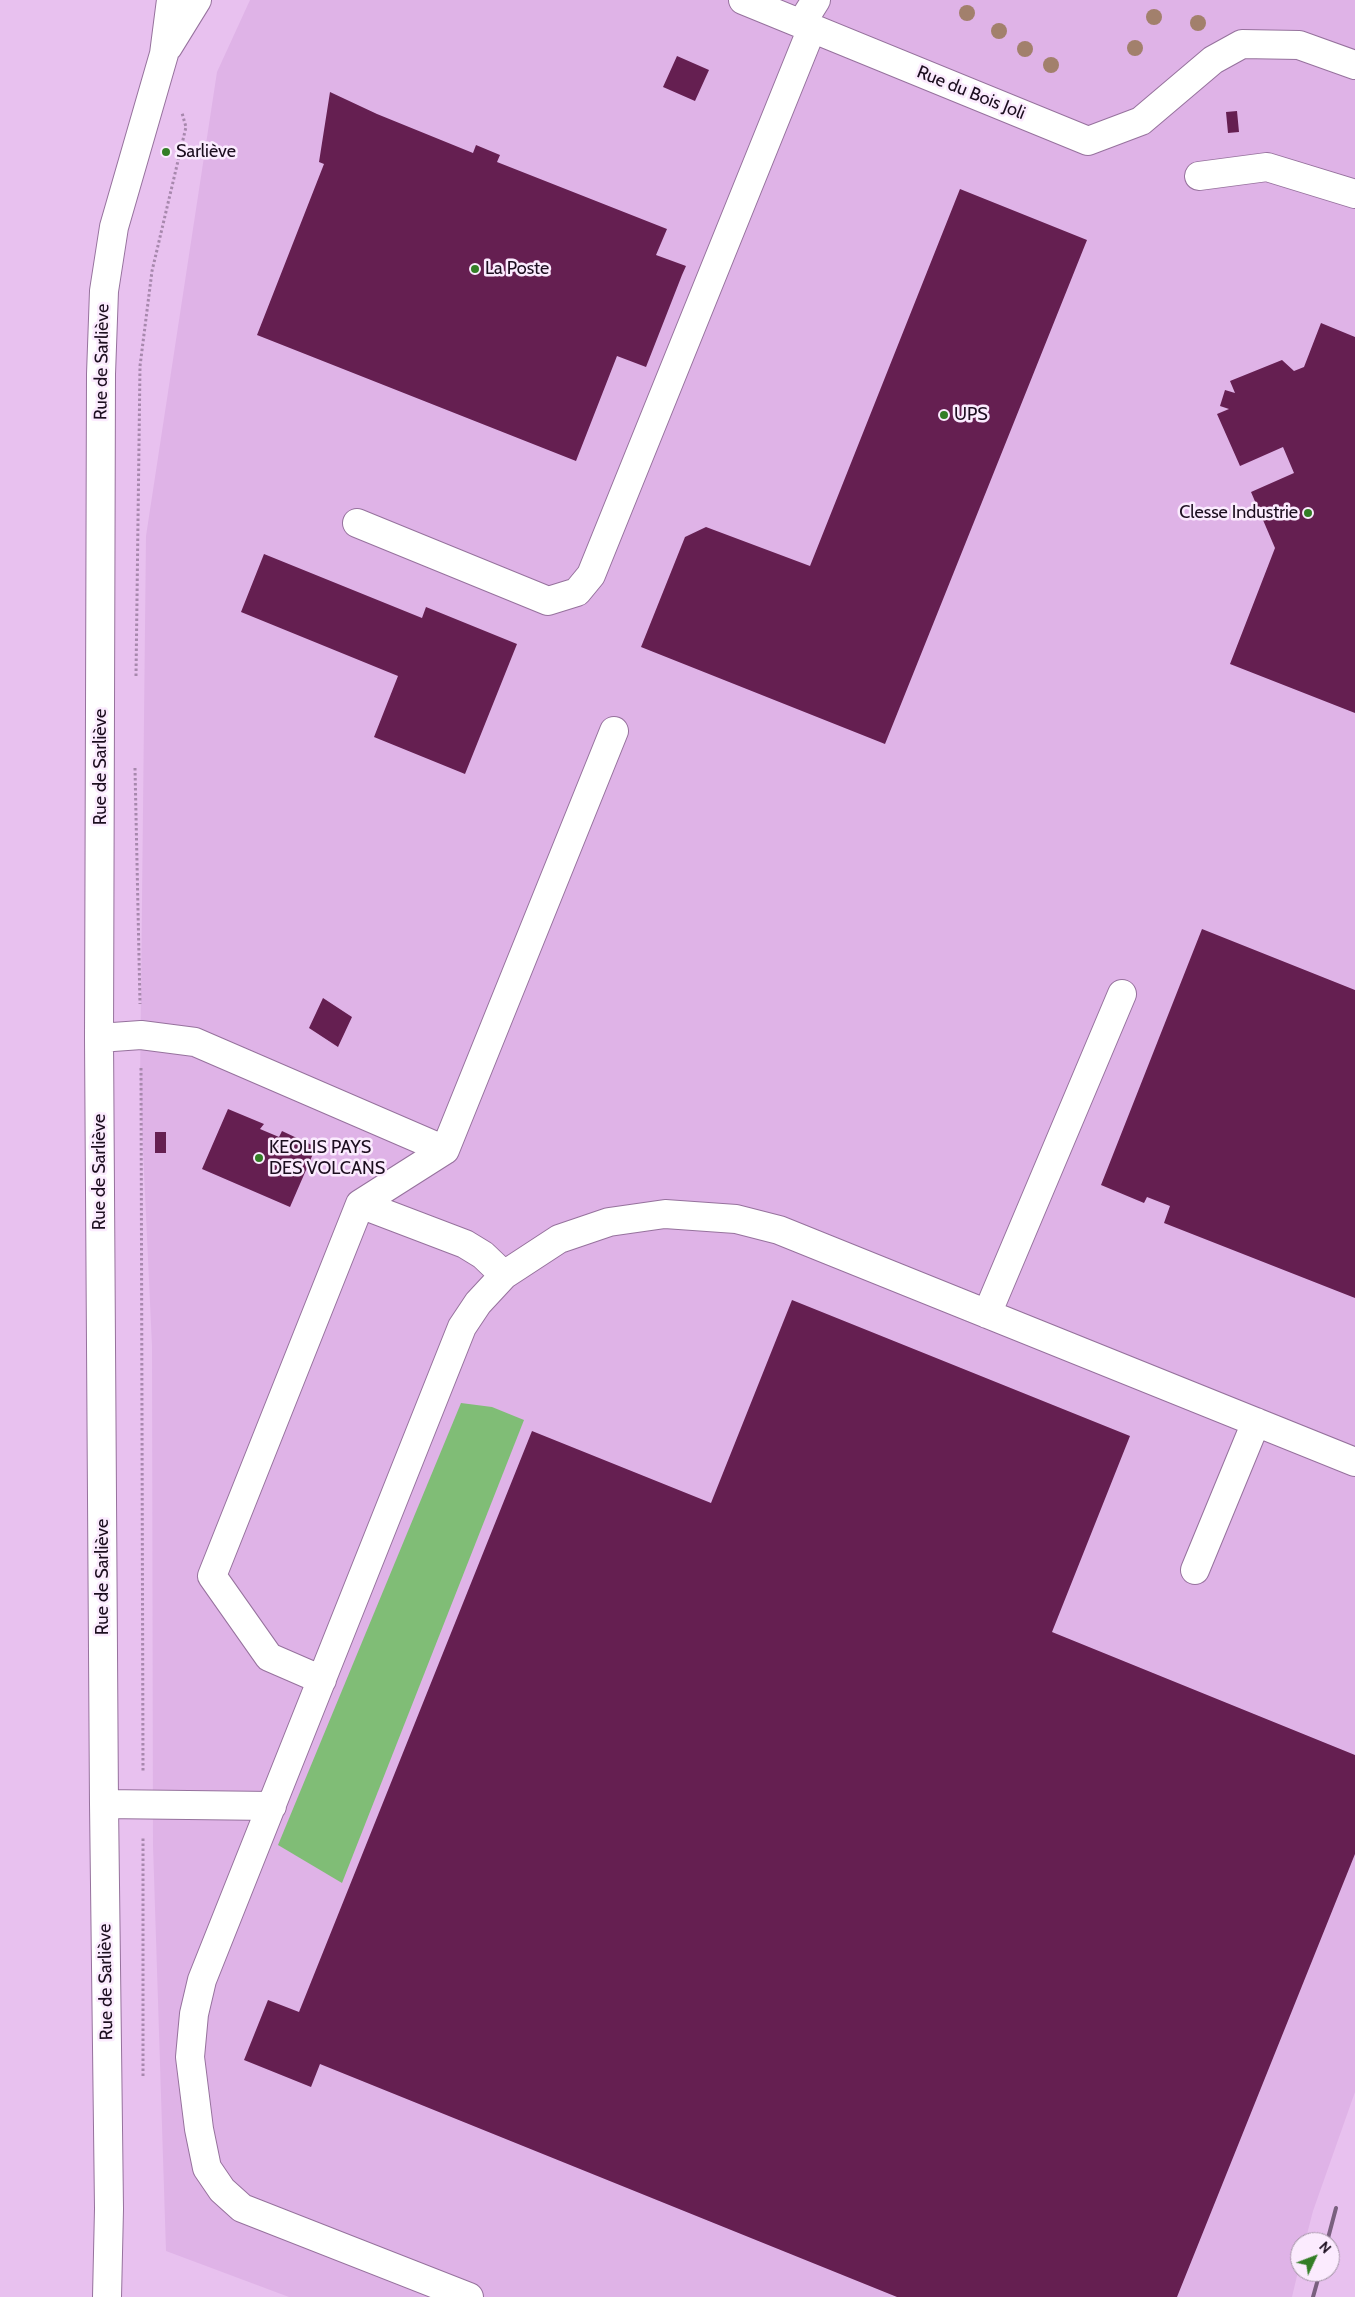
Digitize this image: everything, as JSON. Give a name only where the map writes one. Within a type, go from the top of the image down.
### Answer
[{"type":"street","points":[[164,54],[171,0]]},
{"type":"street","points":[[164,54],[197,0]]},
{"type":"street","name":"Rue du Bois Joli","points":[[743,0],[1088,141],[1141,121],[1213,60],[1242,44],[1299,45],[1355,65]]},
{"type":"street","points":[[357,522],[548,602],[577,592],[590,575],[816,0]]},
{"type":"street","name":"Rue de Sarliève","points":[[107,2297],[109,2209],[104,1804],[99,1038],[101,374],[104,291],[114,227],[164,54]]},
{"type":"street","points":[[1199,176],[1267,167],[1355,194]]},
{"type":"street","points":[[322,1680],[269,1658],[212,1576],[360,1204],[445,1150],[614,731]]},
{"type":"street","points":[[987,1314],[1122,994]]},
{"type":"street","points":[[99,1038],[141,1035],[195,1042],[445,1150]]},
{"type":"street","points":[[360,1204],[465,1244],[482,1255],[504,1276]]},
{"type":"street","points":[[469,2297],[242,2208],[222,2190],[207,2168],[199,2129],[190,2057],[194,2014],[202,1980],[462,1327],[478,1303],[504,1276],[559,1239],[609,1222],[665,1214],[736,1219],[779,1230],[1355,1462]]},
{"type":"street","points":[[1195,1570],[1256,1422]]},
{"type":"street","points":[[104,1804],[272,1806]]},
{"type":"path","points":[[136,680],[140,366],[152,271],[186,127],[181,109]]},
{"type":"path","points":[[135,759],[141,1035],[143,2080]]},
{"type":"shaded area","points":[[250,0],[1355,0],[1355,2092],[1313,2211],[1308,2232],[1290,2232],[1290,2282],[1296,2282],[1292,2297],[289,2297],[166,2251],[153,1845],[152,1346],[140,1085],[146,536],[217,72]]},
{"type":"shaded area","points":[[461,1403],[492,1407],[524,1420],[342,1883],[278,1845]]},
{"type":"building","points":[[677,56],[709,70],[695,101],[663,87]]},
{"type":"building","name":"La Poste","points":[[330,92],[377,114],[473,153],[476,145],[500,155],[497,162],[667,229],[656,255],[686,266],[646,367],[617,356],[576,461],[257,335],[324,164],[319,162]]},
{"type":"building","points":[[1237,111],[1239,132],[1228,133],[1226,112]]},
{"type":"building","points":[[960,189],[1087,240],[885,744],[641,647],[685,537],[706,527],[810,566]]},
{"type":"building","name":"Clesse Industrie","points":[[1321,323],[1355,337],[1355,713],[1230,664],[1275,548],[1251,492],[1294,473],[1283,447],[1240,466],[1217,414],[1229,409],[1220,406],[1225,390],[1235,393],[1230,381],[1282,360],[1294,371],[1304,367]]},
{"type":"building","points":[[264,554],[422,618],[426,607],[517,644],[465,774],[374,737],[398,676],[241,612]]},
{"type":"building","points":[[1202,929],[1355,990],[1355,1298],[1164,1223],[1170,1206],[1147,1197],[1144,1203],[1101,1185]]},
{"type":"building","points":[[323,998],[352,1017],[338,1047],[309,1028]]},
{"type":"building","name":"KEOLIS PAYS DES VOLCANS","points":[[228,1109],[264,1124],[260,1129],[279,1137],[282,1131],[316,1147],[290,1207],[202,1169]]},
{"type":"building","points":[[155,1132],[166,1132],[166,1153],[155,1153]]},
{"type":"building","points":[[792,1300],[1130,1436],[1052,1632],[1355,1755],[1355,1854],[1177,2297],[897,2297],[320,2064],[311,2087],[244,2060],[268,2000],[299,2012],[532,1431],[711,1503]]},
{"type":"railway","points":[[1330,2232],[1336,2208]]},
{"type":"railway","points":[[1313,2297],[1317,2282]]},
{"type":"place","name":"Sarliève","points":[[166,152]]},
{"type":"place","name":"La Poste","points":[[475,269]]},
{"type":"place","name":"UPS","points":[[944,415]]},
{"type":"place","name":"Clesse Industrie","points":[[1308,513]]},
{"type":"place","name":"KEOLIS PAYS DES VOLCANS","points":[[259,1158]]}]
